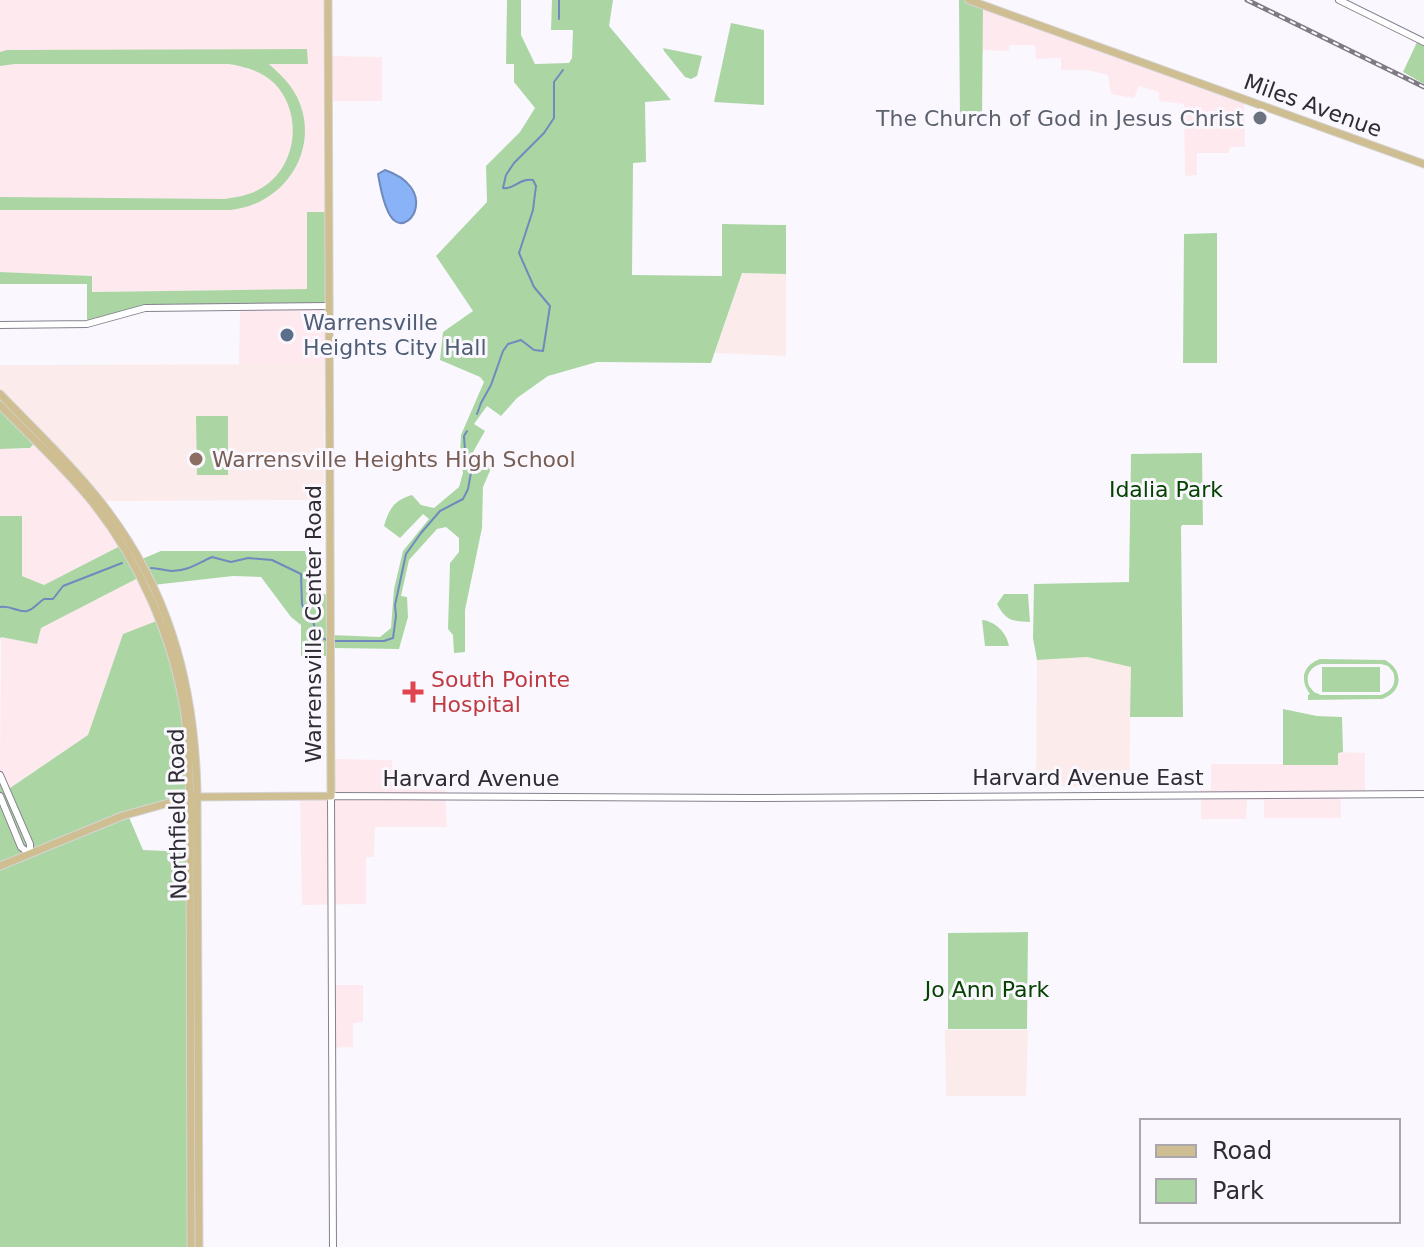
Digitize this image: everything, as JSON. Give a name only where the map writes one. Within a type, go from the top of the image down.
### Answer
[{"type":"main road","name":"Warrensville Center Road","points":[[328,0],[333,1247]]},
{"type":"main road","name":"Miles Avenue","points":[[969,0],[1424,164]]},
{"type":"main road","points":[[1339,0],[1424,42]]},
{"type":"main road","points":[[0,325],[87,324],[145,308],[329,306]]},
{"type":"main road","name":"Northfield Road","points":[[0,394],[73,468],[128,540],[164,609],[188,690],[195,739],[191,1247]]},
{"type":"main road","name":"Northfield Road","points":[[0,405],[89,498],[122,545],[140,577],[166,638],[181,696],[194,797],[199,1247]]},
{"type":"main road","points":[[0,775],[30,844],[30,854]]},
{"type":"main road","name":"Harvard Avenue East","points":[[751,798],[1424,794]]},
{"type":"main road","points":[[0,796],[21,847],[30,854]]},
{"type":"main road","name":"Harvard Avenue","points":[[0,866],[122,816],[194,797],[751,798]]},
{"type":"shaded area","points":[[0,0],[328,0],[328,56],[382,57],[382,101],[329,101],[329,289],[92,292],[91,276],[0,272]]},
{"type":"shaded area","points":[[983,5],[1244,99],[1245,147],[1230,147],[1229,153],[1197,153],[1197,175],[1185,176],[1184,104],[1159,101],[1159,92],[1139,86],[1134,98],[1111,94],[1108,75],[1087,70],[1061,70],[1061,58],[1036,59],[1035,45],[1010,45],[1009,51],[982,50]]},
{"type":"shaded area","points":[[742,273],[786,274],[786,356],[715,353]]},
{"type":"shaded area","points":[[329,306],[329,364],[239,364],[240,307]]},
{"type":"shaded area","name":"Warrensville Heights High School","points":[[325,364],[324,500],[105,503],[49,439],[0,390],[0,365]]},
{"type":"shaded area","points":[[36,441],[67,473],[122,545],[44,585],[22,576],[22,516],[0,516],[0,449],[30,448]]},
{"type":"shaded area","points":[[140,577],[159,620],[123,634],[88,735],[6,790],[0,775],[1,637],[41,628]]},
{"type":"shaded area","points":[[1087,657],[1131,667],[1129,788],[1036,786],[1037,660]]},
{"type":"shaded area","points":[[1338,752],[1365,753],[1365,797],[1341,797],[1341,818],[1264,818],[1264,800],[1247,800],[1246,819],[1201,819],[1201,790],[1211,790],[1211,764],[1338,764]]},
{"type":"shaded area","points":[[332,759],[392,760],[393,789],[445,790],[447,827],[375,827],[374,857],[366,857],[366,904],[302,905],[300,796],[331,795]]},
{"type":"shaded area","points":[[331,985],[363,985],[363,1022],[353,1023],[353,1047],[331,1048]]},
{"type":"shaded area","points":[[945,1030],[1028,1030],[1026,1096],[946,1096]]},
{"type":"green space","points":[[507,0],[521,0],[521,35],[535,64],[569,63],[572,58],[573,30],[551,30],[552,0],[613,0],[609,26],[671,100],[645,102],[646,162],[633,163],[632,275],[722,276],[722,224],[786,225],[786,274],[742,273],[711,363],[597,362],[548,376],[517,398],[501,416],[487,406],[474,424],[485,431],[472,454],[492,466],[483,487],[482,528],[465,610],[465,652],[454,653],[453,635],[448,629],[450,563],[459,552],[459,538],[446,527],[437,529],[409,560],[401,596],[407,597],[408,617],[399,649],[332,648],[331,656],[301,656],[301,625],[291,617],[261,577],[233,576],[153,585],[142,559],[161,551],[305,551],[315,590],[331,597],[331,635],[380,637],[391,628],[394,589],[403,551],[429,519],[423,514],[400,538],[384,526],[386,520],[393,506],[406,497],[412,495],[421,505],[434,508],[459,487],[463,473],[461,435],[484,382],[480,377],[440,360],[443,332],[473,311],[436,256],[487,202],[486,166],[520,132],[535,108],[514,82],[514,64],[506,64]]},
{"type":"green space","points":[[959,0],[983,5],[982,123],[960,123]]},
{"type":"green space","points":[[731,23],[764,30],[764,105],[714,102]]},
{"type":"green space","points":[[1418,40],[1424,42],[1424,84],[1403,72]]},
{"type":"green space","points":[[663,48],[702,56],[697,76],[691,79],[685,77]]},
{"type":"green space","points":[[307,49],[308,64],[269,64],[297,97],[304,116],[305,135],[294,171],[267,197],[250,206],[230,210],[0,210],[0,197],[225,199],[245,195],[270,182],[280,171],[288,157],[293,127],[284,97],[275,84],[259,73],[242,67],[229,64],[0,66],[0,52]]},
{"type":"green space","points":[[307,212],[329,212],[329,306],[145,308],[87,324],[87,284],[0,284],[0,272],[92,276],[92,292],[307,289]]},
{"type":"green space","points":[[1217,233],[1217,363],[1183,363],[1184,234]]},
{"type":"green space","points":[[0,405],[36,441],[30,448],[0,449]]},
{"type":"green space","points":[[196,416],[228,416],[228,475],[197,475]]},
{"type":"green space","name":"Idalia Park","points":[[1202,453],[1203,525],[1181,527],[1183,717],[1130,717],[1131,667],[1087,657],[1037,660],[1033,638],[1034,584],[1129,582],[1131,454]]},
{"type":"green space","points":[[0,516],[22,516],[22,576],[44,585],[122,545],[140,577],[41,628],[37,644],[0,639]]},
{"type":"green space","points":[[1004,594],[1028,594],[1030,622],[1014,620],[1003,614],[997,604]]},
{"type":"green space","points":[[159,620],[181,696],[190,797],[128,815],[143,850],[190,852],[195,1009],[189,1247],[0,1247],[0,775],[7,790],[88,735],[123,634]]},
{"type":"green space","points":[[982,620],[1000,628],[1009,646],[985,646]]},
{"type":"green space","points":[[1320,659],[1385,660],[1396,669],[1397,686],[1382,699],[1308,700],[1310,694],[1304,674]],"holes":[[[1381,664],[1393,672],[1394,680],[1391,689],[1381,695],[1321,695],[1309,686],[1308,675],[1317,665]]]},
{"type":"green space","points":[[1322,667],[1380,667],[1380,692],[1322,692]]},
{"type":"green space","points":[[1283,709],[1342,717],[1343,752],[1338,753],[1338,765],[1283,765]]},
{"type":"green space","name":"Jo Ann Park","points":[[1028,932],[1027,1029],[948,1029],[948,933]]},
{"type":"water","points":[[385,170],[411,187],[416,207],[408,221],[395,221],[388,212],[378,174]]},
{"type":"waterway","points":[[559,0],[559,19]]},
{"type":"waterway","points":[[477,414],[508,344],[521,340],[534,350],[543,351],[550,306],[534,287],[519,253],[533,210],[536,186],[533,180],[528,180],[503,188],[506,175],[514,163],[544,133],[554,118],[554,82],[563,70]]},
{"type":"waterway","points":[[333,641],[384,641],[393,638],[395,605],[406,554],[440,511],[463,499],[468,489],[472,467],[465,451],[464,436],[467,431]]},
{"type":"waterway","points":[[151,568],[178,571],[212,557],[231,562],[248,558],[272,560],[301,574],[302,604],[312,617],[317,636],[327,640]]},
{"type":"waterway","points":[[0,607],[29,610],[44,599],[53,599],[63,586],[122,563]]},
{"type":"railway","points":[[1247,0],[1424,87]]},
{"type":"place","name":"The Church of God in Jesus Christ","points":[[1260,118]]},
{"type":"place","name":"Warrensville Heights City Hall","points":[[287,335]]},
{"type":"place","name":"Warrensville Heights High School","points":[[196,459]]},
{"type":"place","name":"South Pointe Hospital","points":[[413,692]]}]
